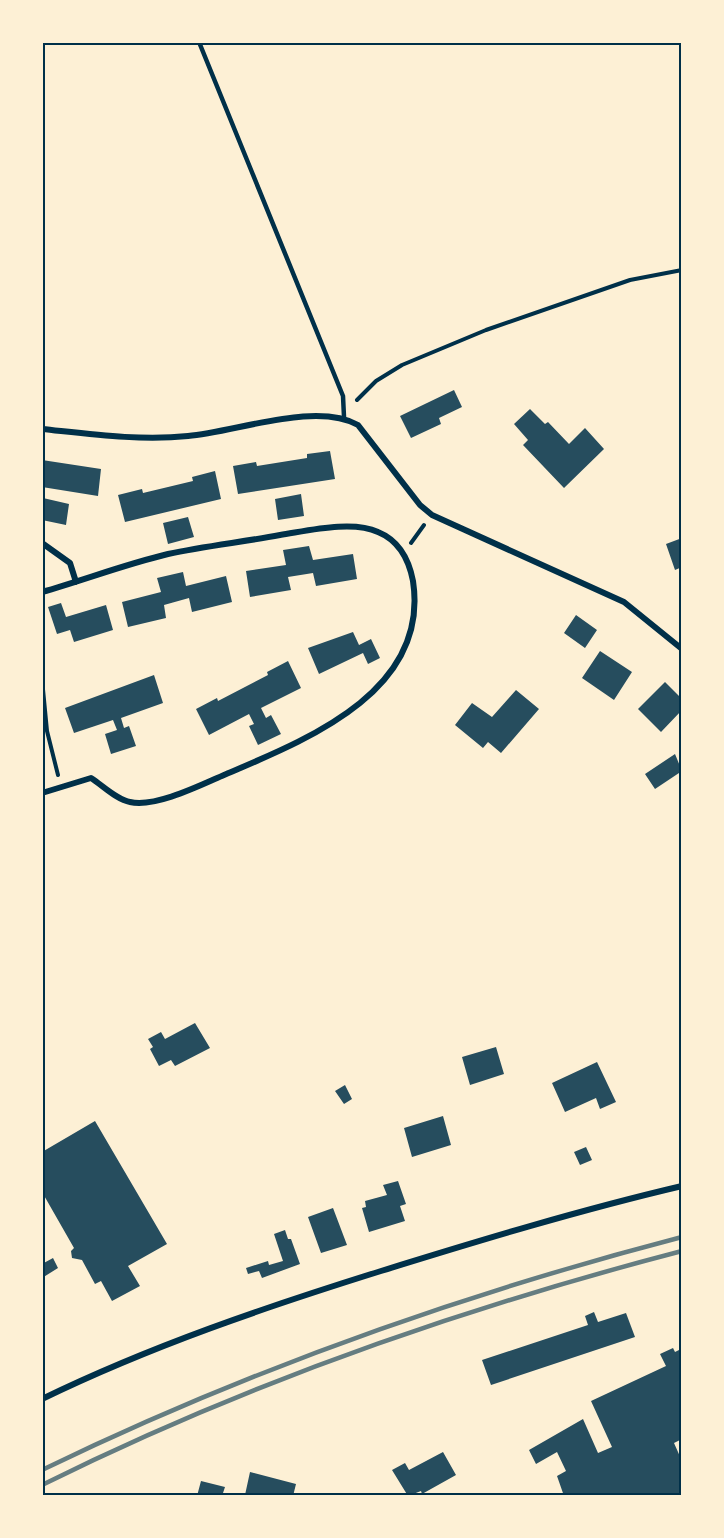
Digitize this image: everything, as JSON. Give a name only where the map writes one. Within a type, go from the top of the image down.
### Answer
[{"type":"street","points":[[42,429],[129,437],[188,436],[317,415],[344,417],[358,425],[420,505],[432,515],[624,602],[682,649]]},
{"type":"street","points":[[42,592],[167,554],[335,526],[378,531],[398,545],[410,562],[415,599],[411,632],[404,650],[383,682],[339,721],[279,752],[171,798],[129,802],[92,778],[42,793]]},
{"type":"street","points":[[42,543],[70,563],[76,582]]},
{"type":"street","points":[[42,1399],[142,1354],[321,1290],[533,1223],[682,1186]]},
{"type":"lane","points":[[199,42],[343,396],[344,417]]},
{"type":"path","points":[[344,417],[376,381],[402,365],[486,330],[630,280],[682,270]]},
{"type":"path","points":[[403,553],[432,515]]},
{"type":"path","points":[[42,679],[46,731],[61,787]]},
{"type":"building","points":[[454,390],[462,407],[439,418],[441,424],[411,438],[400,416]]},
{"type":"building","points":[[530,409],[545,424],[548,422],[569,444],[585,428],[604,449],[564,488],[523,445],[528,440],[514,424]]},
{"type":"building","points":[[330,451],[335,479],[238,494],[233,466],[256,462],[257,466],[307,458],[307,454]]},
{"type":"building","points":[[42,460],[101,469],[98,496],[42,487]]},
{"type":"building","points":[[215,471],[221,499],[125,522],[118,495],[142,489],[143,493],[193,481],[192,477]]},
{"type":"building","points":[[301,494],[304,516],[278,520],[275,499]]},
{"type":"building","points":[[43,498],[69,504],[66,525],[42,520]]},
{"type":"building","points":[[188,517],[194,537],[168,544],[163,523]]},
{"type":"building","points":[[682,538],[682,567],[675,570],[666,544]]},
{"type":"building","points":[[309,546],[313,560],[353,554],[357,579],[316,586],[313,573],[288,577],[291,590],[250,597],[246,571],[286,565],[283,550]]},
{"type":"building","points":[[183,572],[186,586],[226,576],[232,602],[192,612],[189,598],[164,605],[166,618],[128,627],[122,602],[161,592],[157,578]]},
{"type":"building","points":[[61,603],[66,617],[106,605],[113,630],[74,642],[70,630],[57,634],[48,607]]},
{"type":"building","points":[[576,615],[597,630],[585,648],[564,633]]},
{"type":"building","points":[[353,632],[359,645],[371,639],[380,658],[368,664],[363,653],[319,674],[308,648]]},
{"type":"building","points":[[600,651],[632,672],[614,700],[582,678]]},
{"type":"building","points":[[288,661],[301,688],[261,708],[266,718],[271,715],[281,734],[258,745],[249,726],[254,724],[249,714],[209,735],[196,709],[217,698],[218,701],[268,675],[267,672]]},
{"type":"building","points":[[154,675],[163,703],[121,718],[124,728],[129,726],[136,746],[111,754],[105,734],[117,730],[113,720],[74,733],[65,708]]},
{"type":"building","points":[[665,682],[682,699],[682,710],[661,732],[638,709]]},
{"type":"building","points":[[516,690],[539,709],[501,753],[488,742],[483,748],[455,725],[472,703],[492,717]]},
{"type":"building","points":[[675,754],[682,771],[655,789],[645,774]]},
{"type":"building","points":[[195,1023],[210,1048],[175,1066],[171,1060],[159,1066],[150,1049],[153,1047],[148,1039],[161,1032],[165,1039]]},
{"type":"building","points":[[496,1047],[504,1074],[470,1085],[462,1057]]},
{"type":"building","points":[[597,1062],[616,1102],[600,1109],[596,1098],[565,1112],[552,1083]]},
{"type":"building","points":[[345,1085],[352,1099],[344,1104],[335,1091]]},
{"type":"building","points":[[443,1116],[451,1145],[412,1157],[404,1128]]},
{"type":"building","points":[[95,1121],[167,1244],[128,1266],[140,1286],[112,1301],[101,1281],[95,1284],[82,1260],[72,1258],[71,1251],[74,1248],[42,1192],[42,1152]]},
{"type":"building","points":[[586,1147],[592,1160],[580,1165],[574,1152]]},
{"type":"building","points":[[398,1181],[406,1204],[400,1206],[405,1221],[369,1232],[362,1208],[366,1207],[365,1201],[387,1195],[383,1185]]},
{"type":"building","points":[[333,1208],[347,1245],[321,1253],[308,1217]]},
{"type":"building","points":[[285,1230],[288,1239],[291,1239],[300,1264],[262,1278],[259,1271],[248,1274],[246,1268],[268,1261],[269,1265],[283,1261],[274,1234]]},
{"type":"building","points":[[53,1258],[58,1268],[42,1278],[42,1264]]},
{"type":"building","points":[[594,1312],[598,1322],[626,1313],[635,1337],[491,1385],[482,1360],[588,1325],[585,1316]]},
{"type":"building","points":[[673,1348],[675,1352],[679,1350],[682,1355],[682,1439],[674,1443],[682,1461],[682,1496],[564,1496],[557,1476],[566,1471],[557,1452],[536,1464],[529,1450],[583,1419],[598,1453],[612,1447],[591,1401],[666,1366],[660,1354]]},
{"type":"building","points":[[443,1452],[456,1475],[422,1494],[421,1491],[408,1496],[392,1470],[405,1463],[409,1470]]},
{"type":"building","points":[[250,1472],[296,1484],[293,1496],[245,1495]]},
{"type":"building","points":[[201,1481],[225,1487],[222,1496],[197,1496]]},
{"type":"railway","points":[[42,1470],[197,1400],[356,1338],[518,1284],[682,1237]]},
{"type":"railway","points":[[42,1485],[197,1414],[356,1352],[518,1297],[682,1251]]}]
